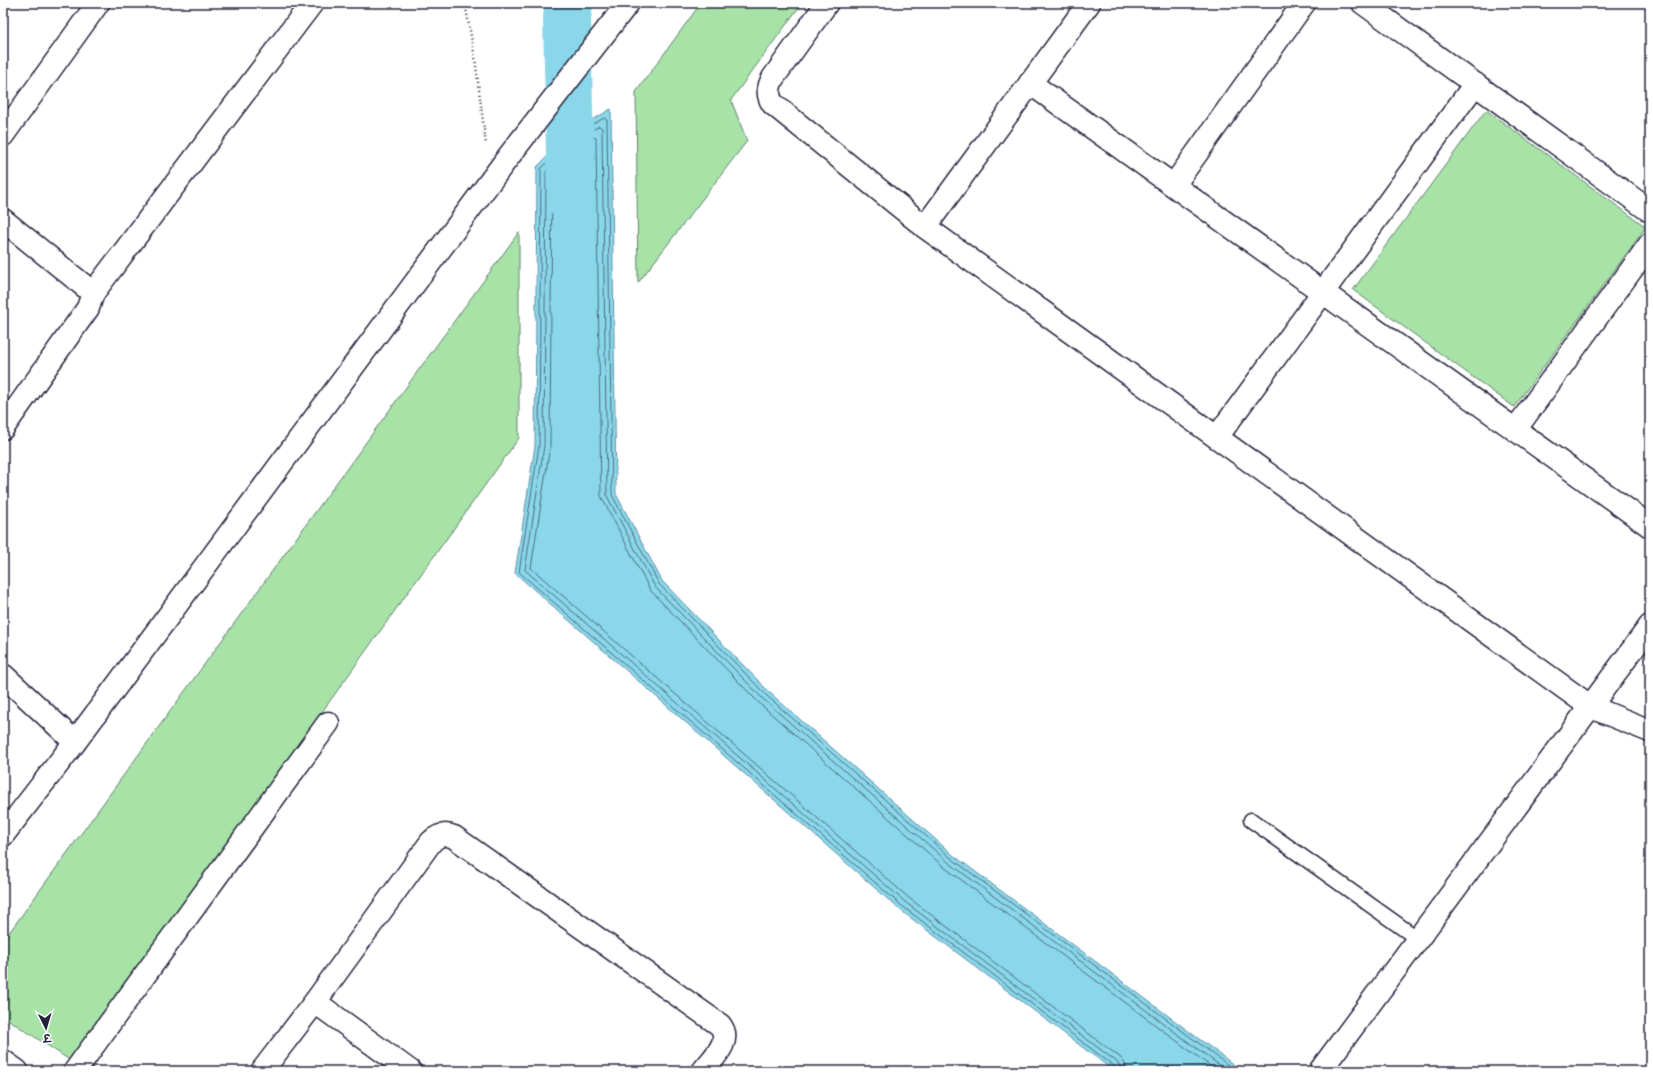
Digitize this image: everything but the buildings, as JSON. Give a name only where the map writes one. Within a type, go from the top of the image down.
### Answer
[{"type":"street","points":[[3,135],[98,3]]},
{"type":"street","points":[[3,428],[88,308],[93,293],[312,3]]},
{"type":"street","points":[[3,835],[75,742],[509,156],[615,22],[628,3]]},
{"type":"street","points":[[827,3],[773,78],[769,86],[770,100],[773,104],[925,227],[1590,707],[1650,730]]},
{"type":"street","points":[[925,227],[1089,3]]},
{"type":"street","points":[[1174,185],[1304,3]]},
{"type":"street","points":[[1363,3],[1650,211]]},
{"type":"street","points":[[1030,83],[1650,526]]},
{"type":"street","points":[[1217,437],[1475,84]]},
{"type":"street","points":[[3,220],[93,293]]},
{"type":"street","points":[[1516,430],[1650,244]]},
{"type":"street","points":[[1320,1071],[1650,626]]},
{"type":"street","points":[[3,675],[75,742]]},
{"type":"street","points":[[75,1071],[328,724]]},
{"type":"street","points":[[262,1071],[432,842],[441,835],[450,835],[720,1024],[725,1035],[724,1042],[703,1071]]},
{"type":"street","points":[[314,1002],[410,1071]]},
{"type":"lane","points":[[1251,820],[1418,939]]},
{"type":"path","points":[[465,3],[475,58],[490,183]]},
{"type":"green space","points":[[701,3],[802,3],[731,100],[747,141],[638,283],[636,92]]},
{"type":"green space","points":[[1486,110],[1646,227],[1514,407],[1353,290]]},
{"type":"green space","points":[[519,232],[519,438],[71,1061],[3,1016],[3,941]]},
{"type":"water","points":[[611,109],[616,494],[662,581],[769,692],[953,855],[1242,1071],[1114,1071],[899,909],[515,573],[535,446],[537,167],[570,133]]},
{"type":"waterway","points":[[569,3],[567,18],[571,199]]}]
